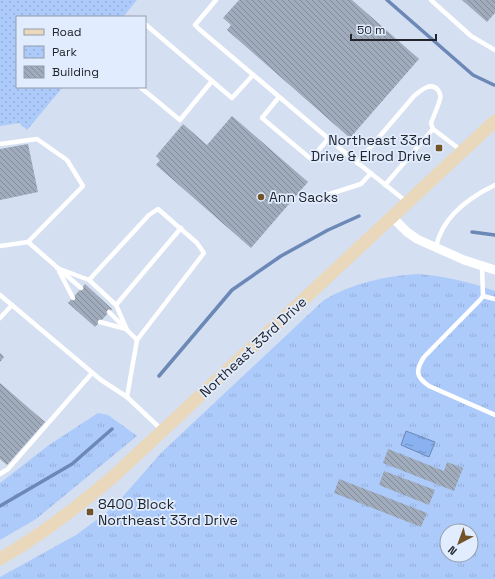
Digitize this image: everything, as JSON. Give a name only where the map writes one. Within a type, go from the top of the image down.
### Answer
[{"type":"main road","name":"Northeast 33rd Drive","points":[[0,559],[23,545],[81,504],[164,431],[495,121]]},
{"type":"street","points":[[392,217],[407,232],[417,239],[464,260],[495,270]]},
{"type":"lane","points":[[216,0],[195,25],[328,139],[408,203]]},
{"type":"lane","points":[[431,0],[471,36],[495,50]]},
{"type":"lane","points":[[146,25],[232,98],[253,75]]},
{"type":"lane","points":[[141,88],[180,120],[212,81]]},
{"type":"lane","points":[[357,163],[414,96],[421,90],[428,87],[435,87],[439,91],[441,98],[430,123],[433,129],[463,151]]},
{"type":"lane","points":[[279,97],[262,118],[311,159],[328,139]]},
{"type":"lane","points":[[386,185],[433,129]]},
{"type":"lane","points":[[0,144],[37,139],[67,160],[83,186],[28,242],[0,246]]},
{"type":"lane","points":[[311,200],[361,184],[371,173]]},
{"type":"lane","points":[[436,247],[438,236],[446,222],[456,210],[483,191],[495,185]]},
{"type":"lane","points":[[89,280],[149,215],[158,209],[197,242],[204,253],[137,340],[127,397]]},
{"type":"lane","points":[[116,305],[181,228]]},
{"type":"lane","points":[[28,242],[82,288]]},
{"type":"lane","points":[[482,266],[483,296],[424,357],[419,365],[418,371],[419,377],[422,381],[430,386],[495,415]]},
{"type":"lane","points":[[57,268],[89,280],[116,305],[127,330]]},
{"type":"lane","points":[[57,268],[73,298]]},
{"type":"lane","points":[[0,295],[92,373],[127,397],[164,431]]},
{"type":"lane","points":[[483,296],[495,298]]},
{"type":"lane","points":[[0,318],[12,305]]},
{"type":"lane","points":[[109,312],[137,340]]},
{"type":"lane","points":[[100,322],[127,330]]},
{"type":"lane","points":[[0,474],[8,469],[92,373]]},
{"type":"green space","points":[[0,0],[137,0],[124,16],[16,16],[16,88],[62,88],[27,130],[19,123],[0,126]]},
{"type":"green space","points":[[418,274],[428,275],[467,282],[495,291],[495,579],[0,579],[0,577],[76,535],[106,513],[119,501],[161,453],[324,300],[346,289],[370,281]]},
{"type":"green space","points":[[98,413],[108,415],[137,436],[36,519],[0,540],[0,483],[49,445]]},
{"type":"water","points":[[406,431],[435,442],[429,457],[401,445]]},
{"type":"building","points":[[239,0],[352,0],[419,59],[350,138],[227,30],[231,25],[223,18]]},
{"type":"building","points":[[462,0],[495,0],[495,13],[487,22]]},
{"type":"building","points":[[232,116],[308,182],[251,248],[156,165],[160,160],[156,156],[183,124],[207,145]]},
{"type":"building","points":[[28,144],[38,192],[0,200],[0,149]]},
{"type":"building","points":[[85,284],[112,309],[95,327],[68,303]]},
{"type":"building","points":[[0,353],[4,357],[0,362]]},
{"type":"building","points":[[0,383],[45,422],[7,465],[0,459]]},
{"type":"building","points":[[388,449],[444,471],[447,462],[463,468],[454,491],[383,463]]},
{"type":"building","points":[[384,471],[435,490],[429,505],[379,485]]},
{"type":"building","points":[[339,479],[427,513],[421,527],[334,493]]},
{"type":"waterway","points":[[387,0],[473,75],[494,85]]},
{"type":"waterway","points":[[159,376],[232,290],[281,256],[328,230],[359,216]]},
{"type":"waterway","points":[[472,232],[495,235]]},
{"type":"waterway","points":[[0,506],[72,464],[112,429]]},
{"type":"place","name":"Northeast 33rd Drive & Elrod Drive","points":[[439,148]]},
{"type":"place","name":"Ann Sacks","points":[[261,197]]},
{"type":"place","name":"8400 Block Northeast 33rd Drive","points":[[90,512]]}]
